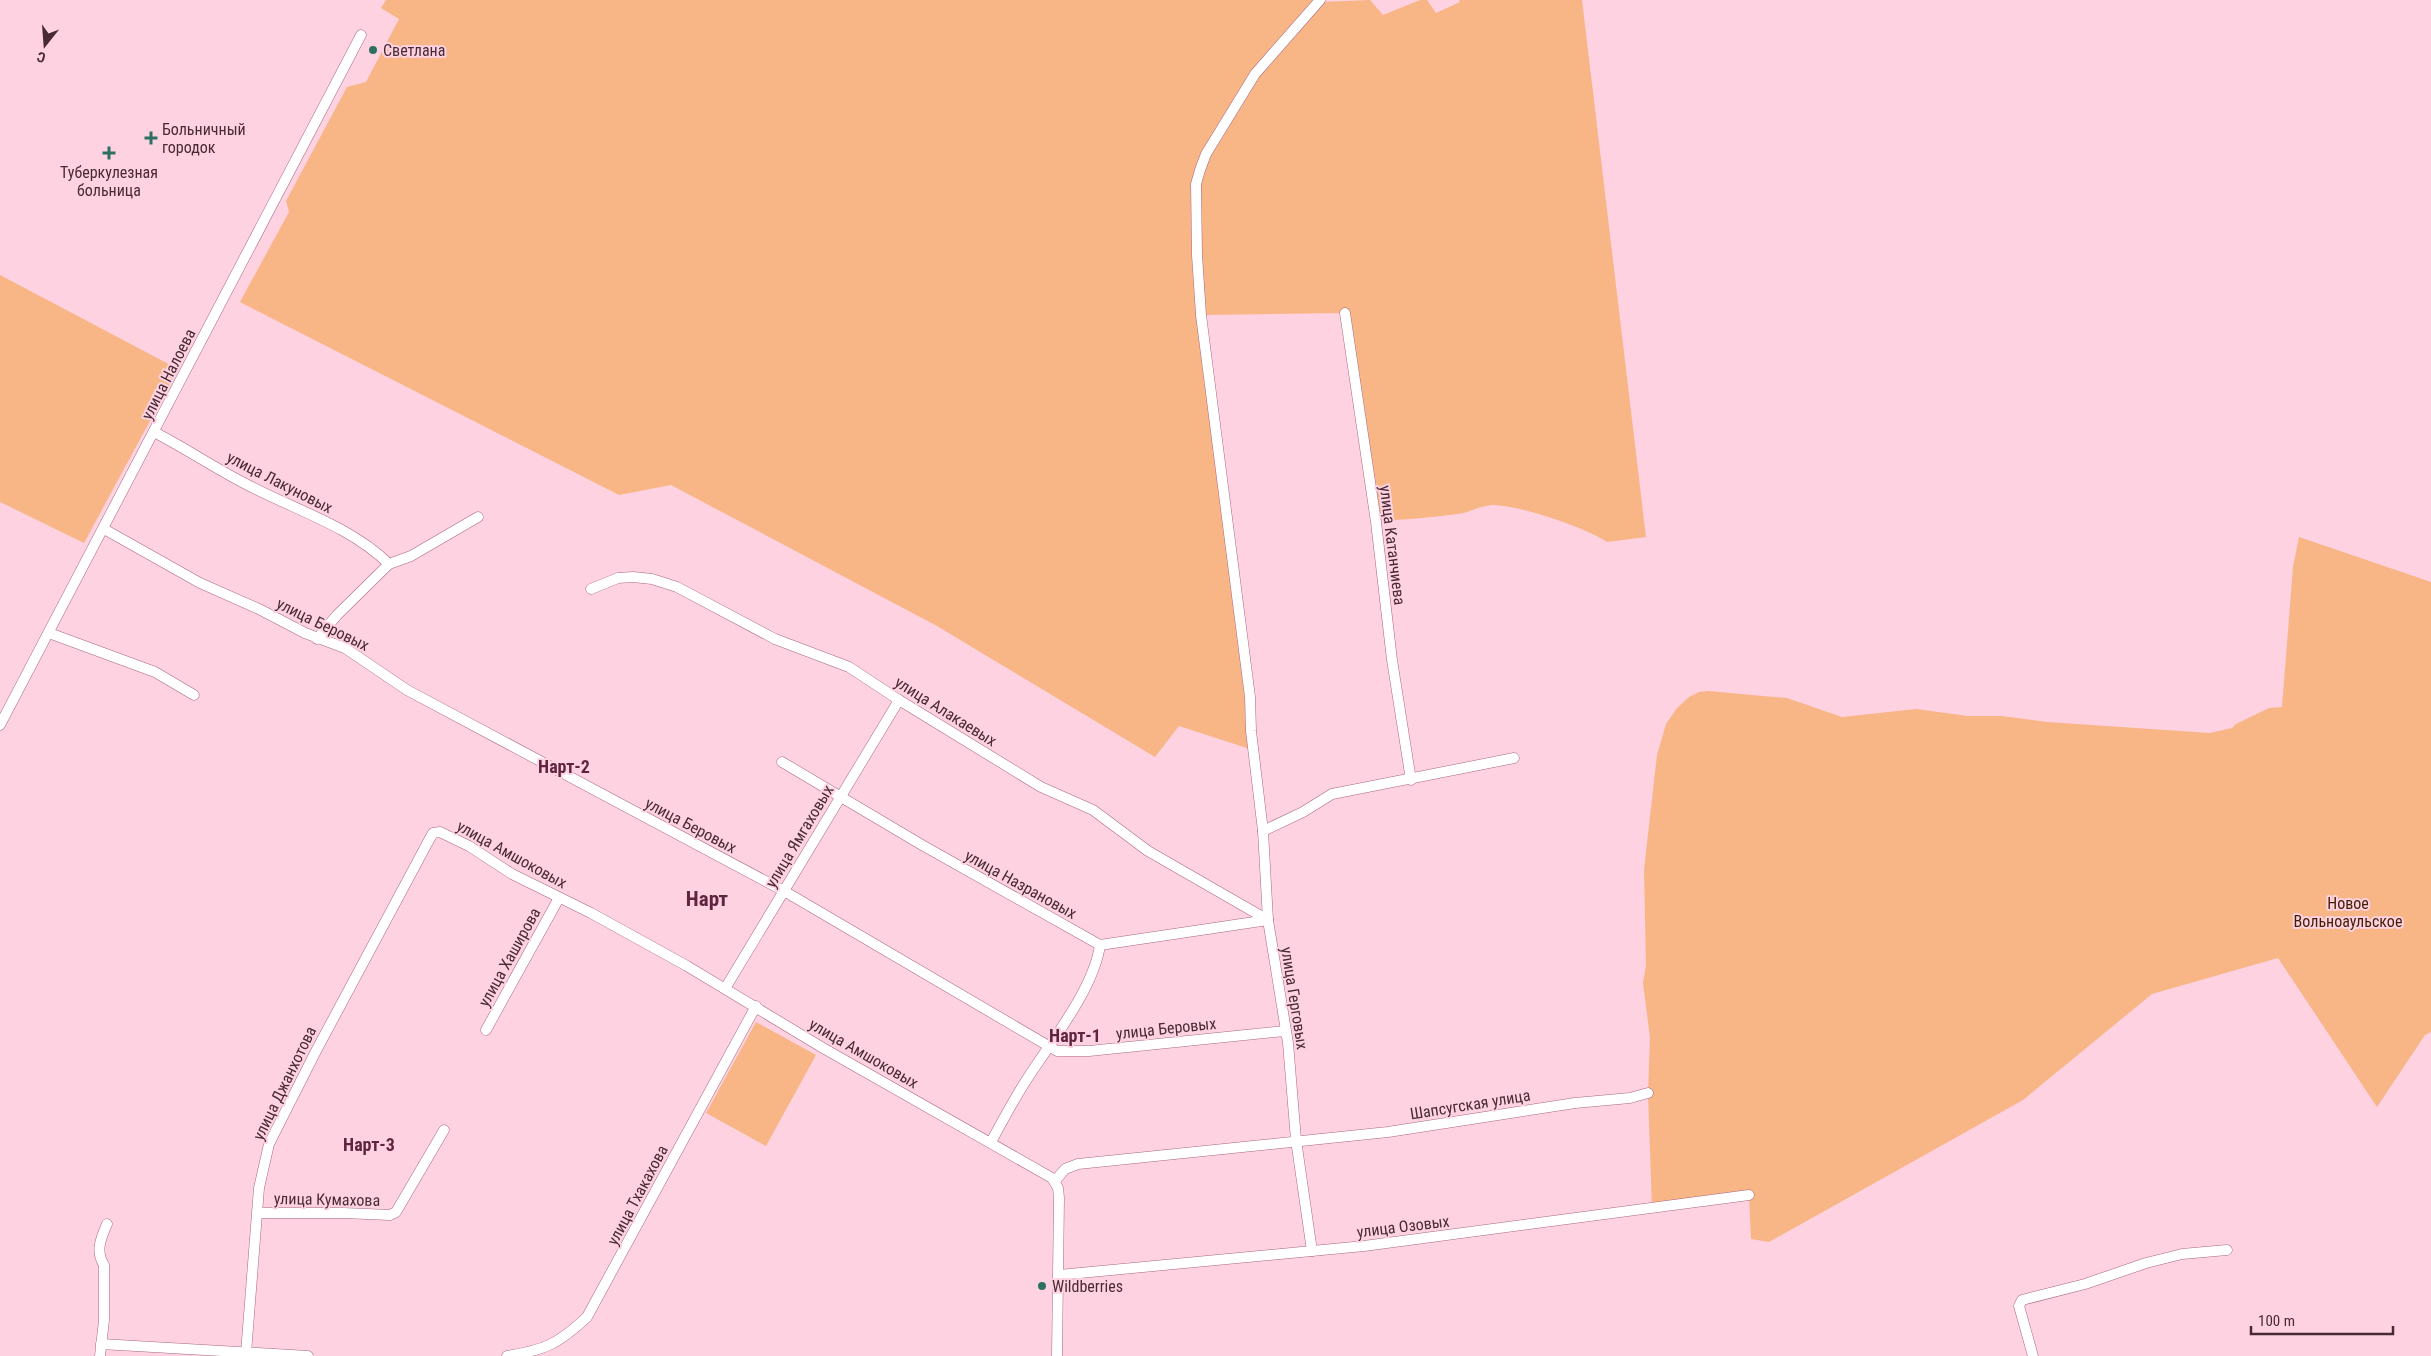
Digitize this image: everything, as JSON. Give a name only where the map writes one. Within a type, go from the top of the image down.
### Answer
[{"type":"street","name":"улица Герговых","points":[[1312,1251],[1296,1140],[1285,1031],[1268,920],[1263,831],[1253,750],[1250,697],[1202,315],[1197,255],[1196,184],[1206,154],[1255,74],[1319,1]]},
{"type":"street","name":"улица Налоева","points":[[0,725],[361,36]]},
{"type":"street","name":"улица Катанчиева","points":[[1345,313],[1376,522],[1392,660],[1411,780]]},
{"type":"street","name":"улица Лакуновых","points":[[154,432],[243,483],[311,514],[358,540],[376,552],[389,564]]},
{"type":"street","points":[[317,639],[337,615],[389,564],[411,556],[478,517]]},
{"type":"street","name":"улица Беровых","points":[[104,529],[200,583],[259,609],[317,639],[345,648],[407,690],[493,738],[784,891],[1049,1047],[1065,1052],[1089,1051],[1285,1031]]},
{"type":"street","name":"улица Алакаевых","points":[[591,589],[618,578],[652,579],[677,587],[775,639],[849,667],[898,700],[1041,787],[1093,810],[1148,851],[1268,920]]},
{"type":"street","points":[[49,633],[154,672],[194,695]]},
{"type":"street","name":"улица Ямгаховых","points":[[726,987],[898,700]]},
{"type":"street","points":[[1263,831],[1303,812],[1332,794],[1411,780],[1514,758]]},
{"type":"street","name":"улица Назрановых","points":[[782,762],[922,845],[1100,945]]},
{"type":"street","name":"улица Амшоковых","points":[[440,832],[559,898],[591,912],[726,987],[823,1048],[1048,1174],[1055,1181]]},
{"type":"street","name":"улица Джанхотова","points":[[246,1353],[258,1214],[258,1188],[269,1144],[316,1051],[429,840],[433,833],[440,832]]},
{"type":"street","name":"улица Хаширова","points":[[486,1030],[559,898]]},
{"type":"street","points":[[991,1142],[1092,973],[1098,960],[1100,945],[1268,920]]},
{"type":"street","name":"улица Тхакахова","points":[[507,1356],[541,1351],[562,1338],[587,1317],[756,1006]]},
{"type":"street","name":"Шапсугская улица","points":[[1296,1140],[1388,1132],[1565,1104],[1630,1098],[1648,1093]]},
{"type":"street","name":"улица Кумахова","points":[[258,1214],[344,1213],[390,1215],[396,1212],[444,1130]]},
{"type":"street","points":[[1057,1356],[1059,1198],[1055,1181],[1065,1169],[1078,1164],[1296,1140]]},
{"type":"street","name":"улица Озовых","points":[[1059,1275],[1312,1251],[1599,1216],[1724,1196],[1749,1194]]},
{"type":"street","points":[[100,1356],[104,1320],[104,1264],[99,1258],[99,1244],[107,1224]]},
{"type":"street","points":[[2033,1356],[2019,1306],[2022,1300],[2085,1284],[2146,1262],[2182,1254],[2227,1250]]},
{"type":"street","points":[[101,1344],[308,1356]]},
{"type":"green space","points":[[386,0],[1318,0],[1319,2],[1370,0],[1383,15],[1420,0],[1427,0],[1436,13],[1460,2],[1459,0],[1582,0],[1646,537],[1607,542],[1552,518],[1520,509],[1494,505],[1437,517],[1376,522],[1345,313],[1202,315],[1253,750],[1179,726],[1155,757],[937,626],[671,485],[619,495],[240,302],[289,212],[286,201],[347,87],[366,82],[399,19],[381,8]]},
{"type":"green space","points":[[0,275],[178,369],[84,543],[0,502]]},
{"type":"green space","name":"Новое Вольноаульское","points":[[2299,537],[2431,582],[2431,1032],[2425,1035],[2377,1107],[2278,958],[2152,994],[2023,1100],[1769,1242],[1751,1239],[1749,1195],[1652,1209],[1648,1093],[1650,1038],[1643,983],[1646,965],[1644,870],[1657,755],[1666,724],[1677,708],[1689,697],[1699,692],[1708,691],[1787,698],[1842,717],[1916,709],[1968,716],[2002,716],[2047,722],[2210,733],[2232,728],[2236,724],[2269,708],[2282,707],[2293,567]]},
{"type":"green space","points":[[756,1022],[816,1055],[766,1146],[706,1113]]},
{"type":"place","name":"Светлана","points":[[373,50]]},
{"type":"place","name":"Больничный городок","points":[[151,138]]},
{"type":"place","name":"Туберкулезная больница","points":[[109,153]]},
{"type":"place","name":"Wildberries","points":[[1042,1286]]},
{"type":"district","name":"Нарт-2","points":[[564,767]]},
{"type":"district","name":"Нарт","points":[[707,899]]},
{"type":"district","name":"Нарт-1","points":[[1075,1036]]},
{"type":"district","name":"Нарт-3","points":[[369,1145]]}]
